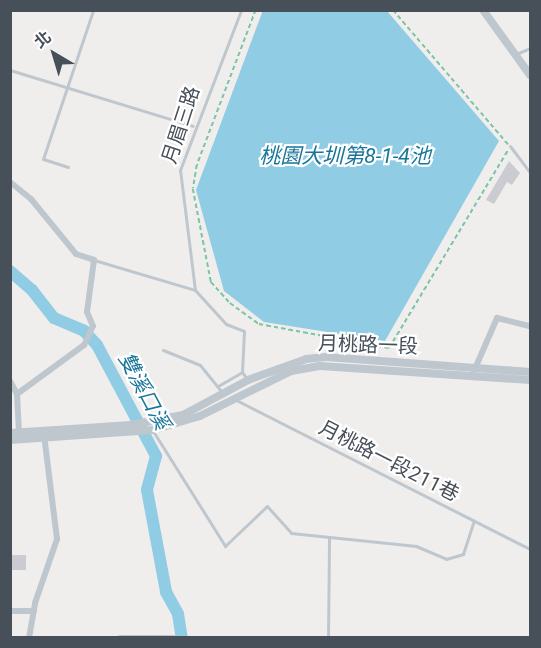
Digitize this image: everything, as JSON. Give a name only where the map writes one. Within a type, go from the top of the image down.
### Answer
[{"type":"street","points":[[483,10],[531,75]]},
{"type":"street","points":[[10,182],[31,199],[76,254],[94,260],[87,312],[93,326],[84,345],[17,394]]},
{"type":"street","points":[[474,370],[491,323],[497,318],[531,326]]},
{"type":"street","name":"月桃路一段","points":[[149,428],[183,415],[221,390],[284,365],[326,357],[474,370],[531,380]]},
{"type":"street","name":"月桃路一段","points":[[149,428],[185,422],[291,371],[320,366],[531,372]]},
{"type":"street","points":[[10,381],[17,394],[15,433],[135,434],[149,428]]},
{"type":"street","points":[[221,390],[234,399]]},
{"type":"street","points":[[10,440],[131,425],[149,428]]},
{"type":"street","points":[[29,638],[34,611],[57,532],[44,434]]},
{"type":"street","points":[[10,611],[34,611]]},
{"type":"street","points":[[120,638],[174,638]]},
{"type":"lane","points":[[68,167],[43,159],[93,10]]},
{"type":"lane","name":"月眉三路","points":[[195,290],[180,170],[193,126],[241,10]]},
{"type":"lane","points":[[515,54],[531,48]]},
{"type":"lane","points":[[10,70],[193,126]]},
{"type":"lane","points":[[510,146],[531,173]]},
{"type":"lane","points":[[94,260],[195,290],[226,324],[244,332],[242,372],[248,380]]},
{"type":"lane","points":[[163,350],[200,365],[221,390],[242,372]]},
{"type":"lane","name":"月桃路一段211巷","points":[[234,399],[531,549]]},
{"type":"lane","points":[[149,428],[221,544],[225,546],[267,506],[291,533],[417,546],[446,560],[463,554],[474,521]]},
{"type":"lane","points":[[328,638],[329,537]]},
{"type":"path","points":[[256,10],[197,165],[193,189],[211,282],[230,303],[260,324],[389,348],[510,146],[393,10]]},
{"type":"water","name":"桃園大圳第8-1-4池","points":[[263,10],[387,11],[499,141],[385,341],[264,322],[224,291],[196,190]]},
{"type":"building","points":[[509,161],[520,173],[512,185],[507,182],[494,204],[486,200]]},
{"type":"building","points":[[10,555],[26,555],[26,570],[10,570]]},
{"type":"waterway","name":"雙溪口溪","points":[[10,271],[32,290],[54,318],[84,331],[97,345],[156,456],[147,490],[166,592],[178,614],[182,638]]}]
